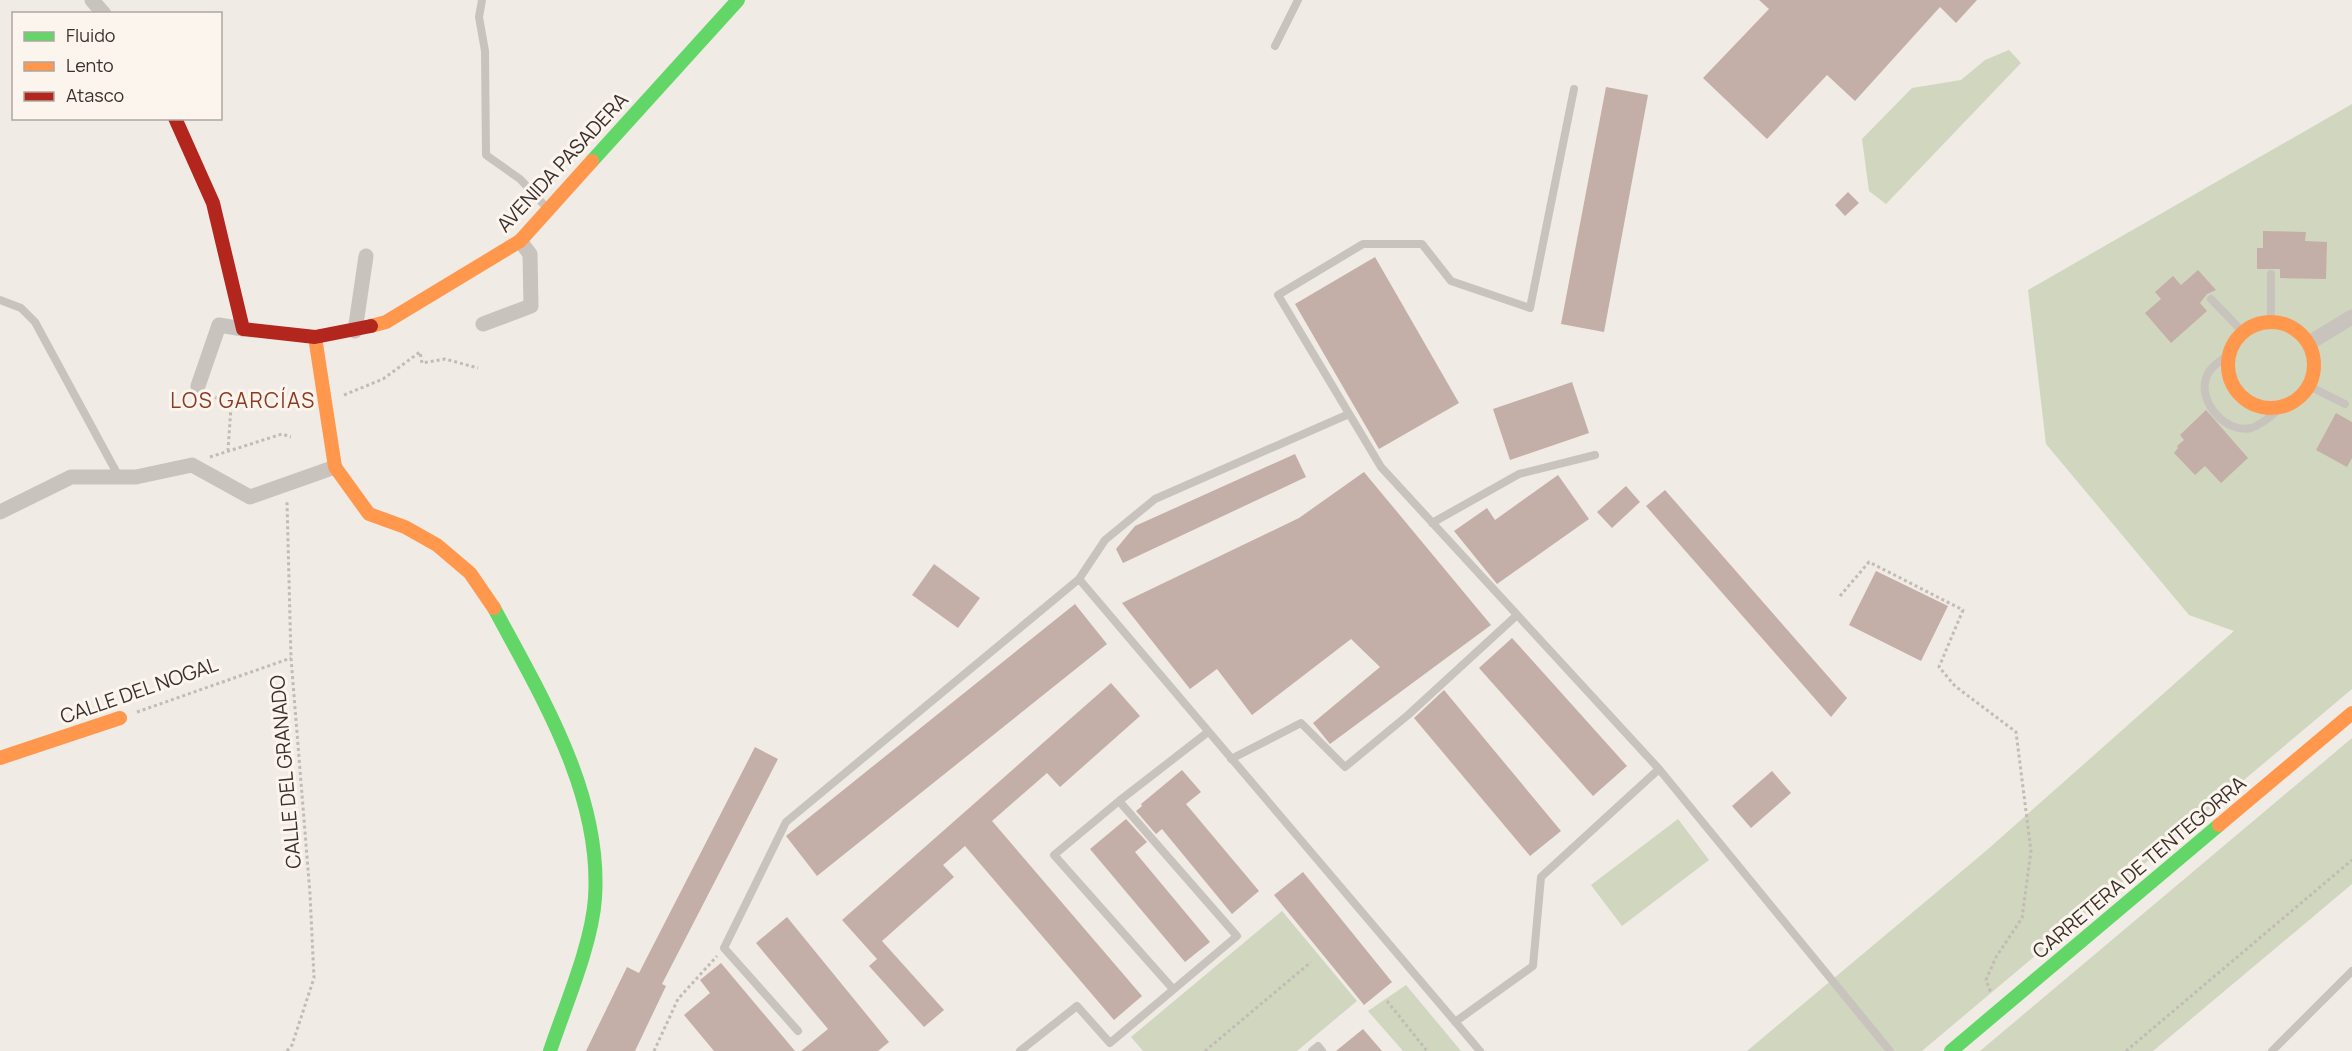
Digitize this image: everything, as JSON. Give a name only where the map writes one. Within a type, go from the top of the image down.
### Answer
[{"type":"street","points":[[92,0],[102,12]]},
{"type":"street","name":"AVENIDA PASADERA","points":[[243,329],[315,337],[355,331],[386,322],[520,242],[738,0]]},
{"type":"street","points":[[176,120],[213,203],[243,329],[219,325],[198,386]]},
{"type":"street","points":[[483,324],[531,306],[530,254],[520,242]]},
{"type":"street","points":[[355,331],[366,256]]},
{"type":"street","points":[[2309,343],[2352,317]]},
{"type":"street","points":[[2271,321],[2286,324],[2299,331],[2309,343],[2315,364],[2309,386],[2293,403],[2282,407],[2267,408],[2252,405],[2240,396],[2232,384],[2227,369],[2228,355],[2234,342],[2243,332],[2256,324],[2271,321]]},
{"type":"street","points":[[315,337],[335,467],[369,514],[396,523],[422,536],[452,556],[470,573],[487,596],[551,715],[572,766],[588,814],[595,861],[595,899],[588,937],[550,1051]]},
{"type":"street","points":[[0,512],[71,477],[136,477],[192,465],[250,497],[335,467]]},
{"type":"street","name":"CARRETERA DE TENTEGORRA","points":[[1951,1051],[2352,713]]},
{"type":"street","name":"CALLE DEL NOGAL","points":[[0,758],[120,718]]},
{"type":"lane","points":[[482,0],[479,17],[485,51],[486,155],[520,179],[548,209]]},
{"type":"lane","points":[[1275,46],[1298,0]]},
{"type":"lane","points":[[1574,89],[1530,308],[1451,281],[1422,244],[1362,244],[1278,295],[1381,467],[1659,769],[1890,1051]]},
{"type":"lane","points":[[2271,274],[2271,321]]},
{"type":"lane","points":[[2211,299],[2243,332]]},
{"type":"lane","points":[[0,300],[21,308],[35,322],[119,477]]},
{"type":"lane","points":[[2228,355],[2214,366],[2206,377],[2204,394],[2210,406],[2226,423],[2238,428],[2252,428],[2282,407]]},
{"type":"lane","points":[[2309,386],[2345,404]]},
{"type":"lane","points":[[798,1031],[724,948],[786,822],[1079,579],[1105,540],[1155,499],[1349,414]]},
{"type":"lane","points":[[1432,523],[1519,474],[1595,455]]},
{"type":"lane","points":[[1079,579],[1480,1051]]},
{"type":"lane","points":[[1231,759],[1301,723],[1345,767],[1408,715],[1517,615]]},
{"type":"lane","points":[[1173,989],[1054,855],[1208,732]]},
{"type":"lane","points":[[1455,1022],[1533,966],[1541,878],[1659,769]]},
{"type":"lane","points":[[1110,1043],[1237,936],[1119,801]]},
{"type":"lane","points":[[2272,1051],[2352,971]]},
{"type":"lane","points":[[1020,1051],[1077,1006],[1118,1051]]},
{"type":"lane","points":[[1312,1051],[1318,1046],[1322,1051]]},
{"type":"path","points":[[341,396],[383,379],[420,352],[422,363],[445,359],[478,368]]},
{"type":"path","points":[[198,386],[231,407],[228,450]]},
{"type":"path","points":[[192,465],[228,450],[282,434],[291,437]]},
{"type":"path","name":"CALLE DEL GRANADO","points":[[286,485],[291,658],[310,894],[314,978],[292,1045],[286,1051]]},
{"type":"path","points":[[1840,596],[1869,562],[1963,610],[1939,667],[1955,686],[2016,732],[2031,852],[2022,918],[1996,957],[1986,980],[1991,993],[2003,1007]]},
{"type":"path","name":"CALLE DEL NOGAL","points":[[120,718],[291,658]]},
{"type":"path","points":[[2126,1051],[2352,860]]},
{"type":"path","points":[[654,1051],[678,999],[724,948]]},
{"type":"path","points":[[1205,1051],[1311,962]]},
{"type":"path","points":[[1387,1001],[1427,1051]]},
{"type":"green space","points":[[2009,50],[2021,63],[1886,204],[1869,191],[1862,139],[1912,88],[1961,80],[1985,60]]},
{"type":"green space","points":[[2352,104],[2352,689],[1922,1051],[1747,1051],[1987,850],[2234,631],[2189,615],[2046,444],[2028,290]]},
{"type":"green space","points":[[2352,738],[2352,884],[2153,1051],[1980,1051]]},
{"type":"green space","points":[[1678,819],[1709,860],[1622,926],[1591,885]]},
{"type":"green space","points":[[1282,911],[1357,1001],[1297,1051],[1143,1051],[1131,1037]]},
{"type":"green space","points":[[1406,985],[1461,1051],[1403,1051],[1368,1011]]},
{"type":"building","points":[[1759,0],[1977,0],[1956,23],[1940,7],[1855,101],[1827,75],[1767,139],[1703,78],[1769,9]]},
{"type":"building","points":[[1606,87],[1648,95],[1604,332],[1561,324]]},
{"type":"building","points":[[1848,192],[1859,203],[1845,216],[1835,205]]},
{"type":"building","points":[[2263,231],[2306,232],[2305,241],[2327,242],[2326,279],[2280,278],[2280,269],[2257,269],[2257,248],[2263,248]]},
{"type":"building","points":[[1375,257],[1459,403],[1379,449],[1295,304]]},
{"type":"building","points":[[2198,270],[2216,290],[2207,294],[2200,303],[2207,311],[2171,343],[2145,313],[2161,299],[2155,292],[2173,276],[2181,285]]},
{"type":"building","points":[[1572,382],[1589,433],[1510,460],[1493,409]]},
{"type":"building","points":[[2206,410],[2248,458],[2221,483],[2205,466],[2195,475],[2174,453],[2177,446],[2184,440],[2180,435]]},
{"type":"building","points":[[2336,413],[2352,422],[2352,458],[2347,467],[2316,450]]},
{"type":"building","points":[[1295,454],[1306,477],[1123,563],[1116,549],[1135,526]]},
{"type":"building","points":[[1364,472],[1491,625],[1330,744],[1313,723],[1380,667],[1351,639],[1252,715],[1217,669],[1190,689],[1122,603],[1299,518]]},
{"type":"building","points":[[1558,475],[1589,519],[1497,584],[1454,531],[1487,508],[1495,520]]},
{"type":"building","points":[[1626,486],[1640,502],[1612,528],[1597,512]]},
{"type":"building","points":[[1665,490],[1847,698],[1831,717],[1646,506]]},
{"type":"building","points":[[934,564],[980,598],[958,628],[912,595]]},
{"type":"building","points":[[1876,571],[1948,606],[1921,661],[1849,625]]},
{"type":"building","points":[[1075,604],[1107,644],[817,876],[786,836]]},
{"type":"building","points":[[1512,638],[1627,766],[1593,796],[1479,668]]},
{"type":"building","points":[[1111,683],[1140,716],[1060,787],[1047,773],[992,821],[1142,996],[1114,1020],[965,846],[943,865],[954,877],[882,941],[944,1010],[924,1027],[869,966],[877,959],[842,920]]},
{"type":"building","points":[[1444,690],[1561,831],[1530,856],[1414,718]]},
{"type":"building","points":[[755,747],[778,759],[662,984],[666,986],[635,1051],[586,1051],[627,967],[639,973]]},
{"type":"building","points":[[1182,770],[1201,792],[1186,804],[1259,891],[1232,914],[1162,829],[1156,834],[1136,811],[1142,806],[1141,804]]},
{"type":"building","points":[[1772,771],[1791,793],[1751,828],[1732,806]]},
{"type":"building","points":[[1126,819],[1147,842],[1135,852],[1210,942],[1185,962],[1090,849]]},
{"type":"building","points":[[1303,872],[1392,982],[1364,1005],[1274,895]]},
{"type":"building","points":[[787,917],[889,1042],[878,1051],[801,1051],[828,1029],[756,943]]},
{"type":"building","points":[[721,963],[795,1051],[714,1051],[684,1015],[710,993],[700,980]]},
{"type":"building","points":[[1363,1029],[1382,1051],[1336,1051]]},
{"type":"traffic: fast","points":[[592,161],[738,0]]},
{"type":"traffic: fast","points":[[494,608],[531,676],[565,747],[579,784],[589,821],[595,859],[595,898],[589,935],[550,1051]]},
{"type":"traffic: fast","points":[[1951,1051],[2219,825]]},
{"type":"traffic: slow","points":[[371,326],[386,322],[520,241],[592,161]]},
{"type":"traffic: slow","points":[[2263,322],[2279,322],[2302,334],[2311,348],[2314,365],[2311,382],[2302,396],[2279,408],[2263,408],[2247,401],[2235,389],[2228,373],[2228,357],[2235,341],[2247,329],[2263,322]]},
{"type":"traffic: slow","points":[[315,337],[335,467],[369,514],[405,527],[437,545],[470,573],[494,608]]},
{"type":"traffic: slow","points":[[2219,825],[2352,713]]},
{"type":"traffic: slow","points":[[0,758],[120,718]]},
{"type":"traffic: jam","points":[[176,120],[213,203],[243,329],[315,337],[371,326]]},
{"type":"district","name":"LOS GARCÍAS","points":[[243,400]]}]
